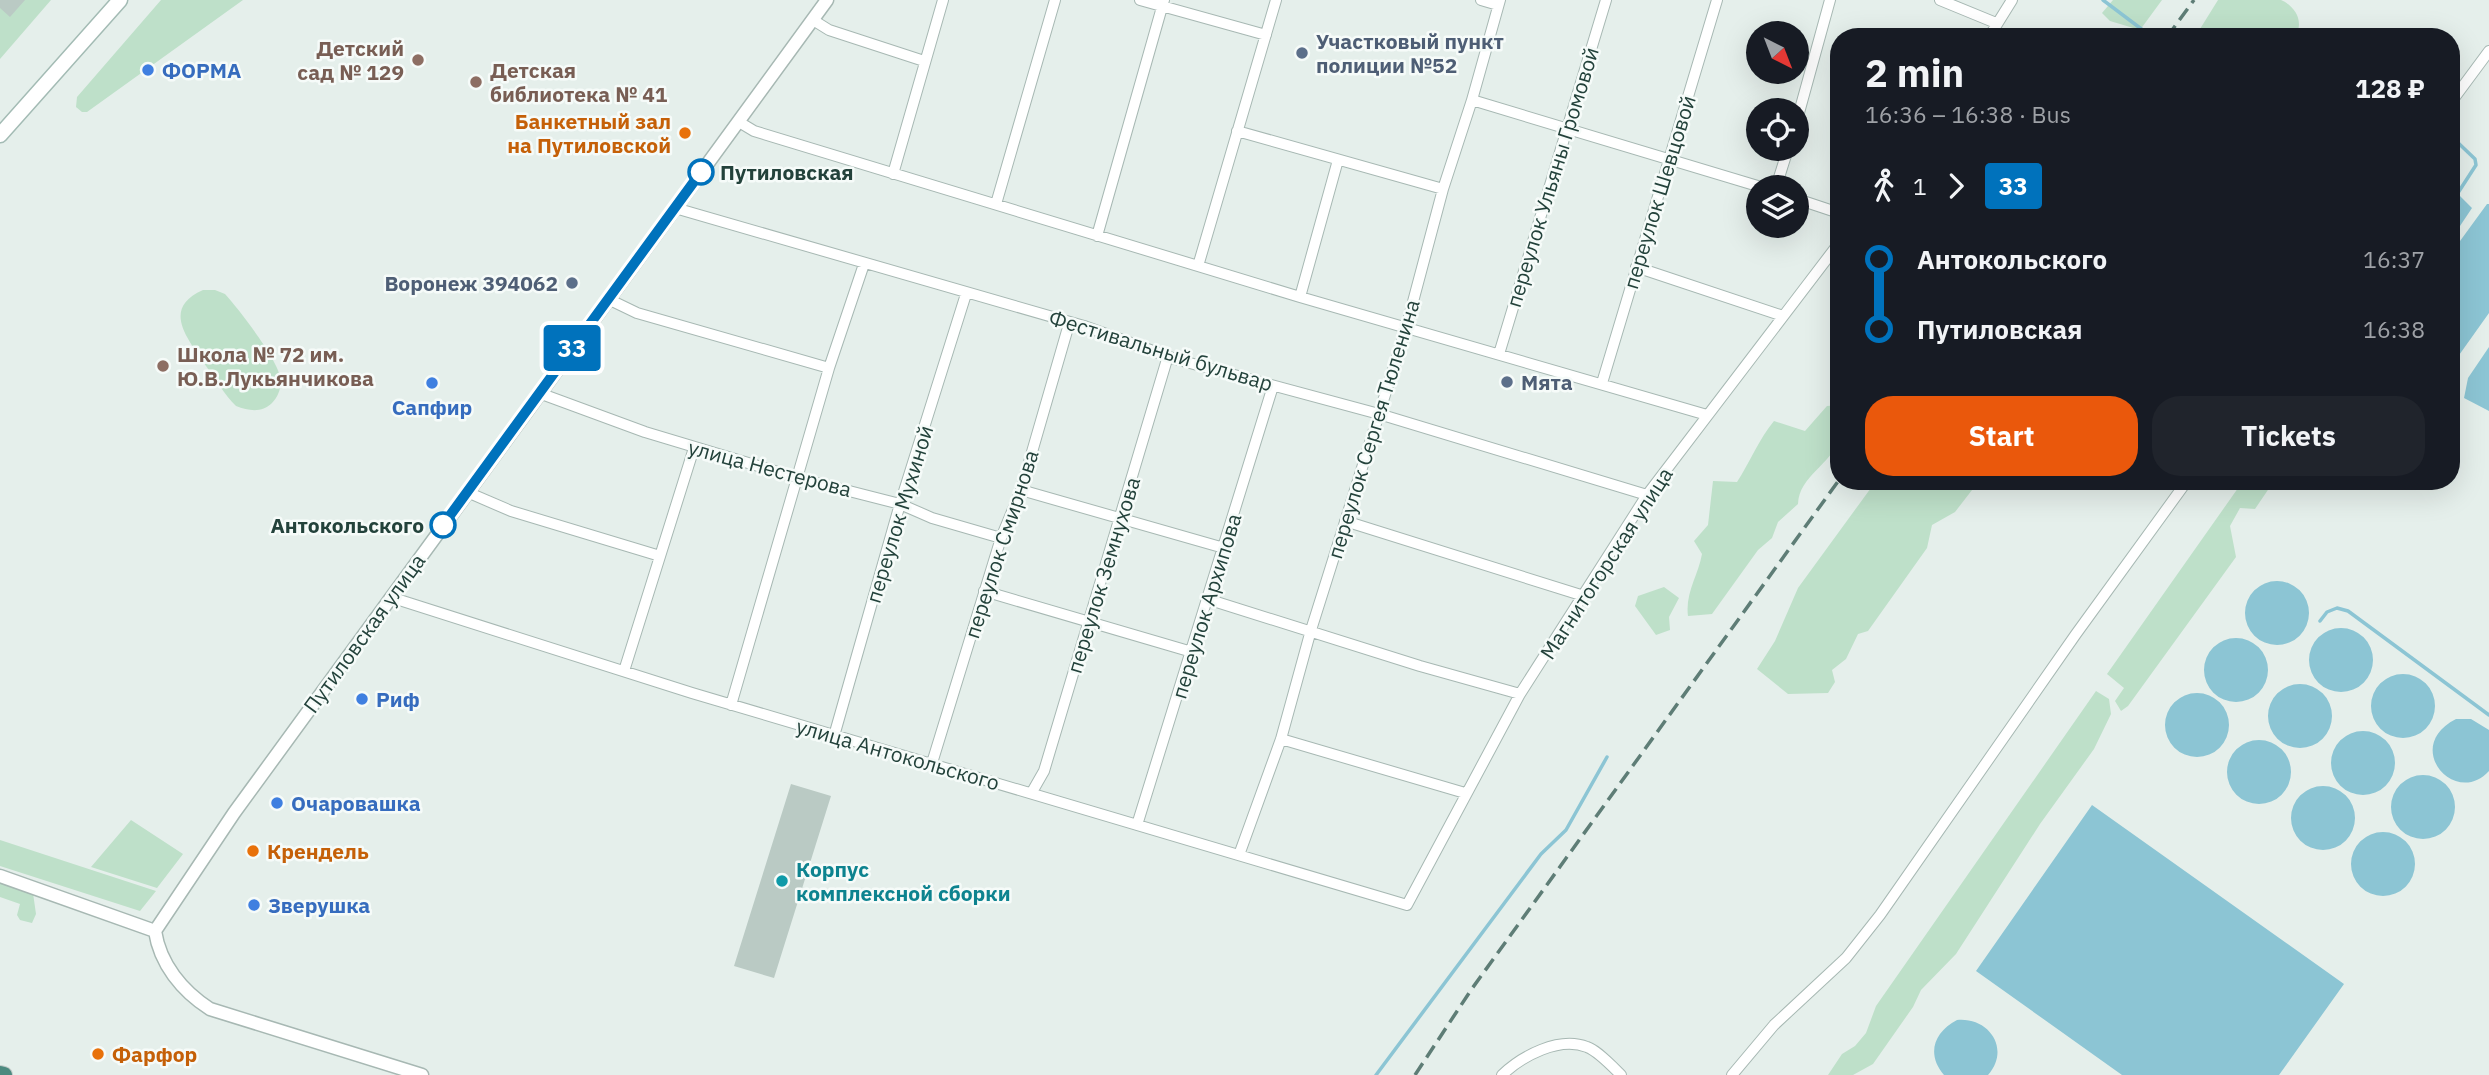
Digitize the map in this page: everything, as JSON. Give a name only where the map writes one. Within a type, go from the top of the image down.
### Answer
[{"type":"main road","points":[[0,135],[120,0]]},
{"type":"street","name":"Путиловская улица","points":[[155,931],[234,813],[827,0]]},
{"type":"street","points":[[893,174],[943,0]]},
{"type":"street","points":[[996,204],[1055,0]]},
{"type":"street","points":[[1140,0],[1163,3],[1266,35]]},
{"type":"street","points":[[1198,266],[1276,0]]},
{"type":"street","points":[[1481,0],[1499,2]]},
{"type":"street","name":"переулок Ульяны Громовой","points":[[1499,354],[1606,0]]},
{"type":"street","name":"переулок Шевцовой","points":[[1602,383],[1717,0]]},
{"type":"street","points":[[1803,98],[1830,0]]},
{"type":"street","points":[[1940,0],[1996,23]]},
{"type":"street","points":[[1994,28],[2012,0]]},
{"type":"street","name":"переулок Сергея Тюленина","points":[[1239,855],[1281,739],[1311,630],[1406,328],[1443,189],[1472,100],[1499,2]]},
{"type":"street","points":[[1097,236],[1163,3]]},
{"type":"street","points":[[813,20],[829,30],[925,61]]},
{"type":"street","points":[[2460,90],[2489,51]]},
{"type":"street","points":[[1472,100],[1746,183]]},
{"type":"street","points":[[739,122],[754,131],[1097,236],[1707,415]]},
{"type":"street","points":[[1237,131],[1443,189]]},
{"type":"street","points":[[1300,297],[1338,160]]},
{"type":"street","points":[[1809,203],[1830,210]]},
{"type":"street","name":"Фестивальный бульвар","points":[[675,208],[1069,324],[1168,356],[1273,386],[1283,386],[1647,495]]},
{"type":"street","name":"Магнитогорская улица","points":[[1407,905],[1520,694],[1647,495],[1830,255]]},
{"type":"street","points":[[731,705],[829,368],[864,264]]},
{"type":"street","points":[[1636,267],[1783,316]]},
{"type":"street","name":"переулок Мухиной","points":[[834,736],[900,504],[967,294]]},
{"type":"street","points":[[608,299],[637,313],[829,368]]},
{"type":"street","name":"переулок Смирнова","points":[[932,764],[1001,538],[1021,490],[1069,324]]},
{"type":"street","name":"переулок Земнухова","points":[[1032,792],[1044,771],[1168,356]]},
{"type":"street","name":"переулок Архипова","points":[[1137,825],[1273,386]]},
{"type":"street","name":"улица Нестерова","points":[[539,393],[694,448],[900,504],[932,518],[1001,538]]},
{"type":"street","points":[[624,671],[694,448]]},
{"type":"street","points":[[1021,490],[1224,548]]},
{"type":"street","points":[[1732,1075],[1774,1025],[1846,958],[1880,915],[2076,634],[2180,490]]},
{"type":"street","points":[[467,492],[511,511],[660,556]]},
{"type":"street","points":[[1345,521],[1584,596]]},
{"type":"street","points":[[984,591],[1192,652]]},
{"type":"street","name":"улица Антокольского","points":[[390,597],[731,705],[1407,905]]},
{"type":"street","points":[[1207,599],[1420,666],[1520,694]]},
{"type":"street","points":[[1281,739],[1465,793]]},
{"type":"street","points":[[0,876],[155,931],[160,951],[171,973],[189,993],[209,1009],[422,1075]]},
{"type":"street","points":[[1502,1075],[1514,1063],[1559,1044],[1588,1047],[1621,1075]]},
{"type":"green space","points":[[0,0],[51,0],[0,59]]},
{"type":"green space","points":[[161,0],[243,0],[87,112],[82,112],[76,107],[77,97]]},
{"type":"green space","points":[[2113,0],[2162,0],[2141,28],[2110,21],[2102,13]]},
{"type":"green space","points":[[2218,0],[2281,0],[2295,11],[2299,21],[2299,28],[2201,28]]},
{"type":"green space","points":[[203,290],[215,290],[225,294],[248,322],[278,369],[281,384],[276,397],[268,406],[255,410],[236,406],[186,336],[181,316],[183,306]]},
{"type":"green space","points":[[1830,406],[1830,455],[1809,478],[1798,504],[1778,522],[1772,538],[1758,550],[1712,614],[1688,616],[1690,592],[1702,554],[1694,541],[1708,525],[1713,481],[1737,482],[1774,421],[1805,431]]},
{"type":"green space","points":[[1869,490],[1972,490],[1955,512],[1932,525],[1927,548],[1868,631],[1858,634],[1846,659],[1832,670],[1835,682],[1828,693],[1788,694],[1757,669],[1775,641],[1798,588]]},
{"type":"green space","points":[[2237,490],[2268,490],[2255,509],[2240,508],[2230,526],[2236,557],[2128,706],[2121,711],[2115,701],[2124,688],[2107,674]]},
{"type":"green space","points":[[1664,587],[1679,598],[1669,617],[1670,630],[1656,635],[1635,606],[1638,596]]},
{"type":"green space","points":[[2096,691],[2109,699],[2111,714],[2094,749],[2040,824],[1956,954],[1921,990],[1913,1007],[1873,1064],[1853,1075],[1828,1075],[1842,1054],[1855,1046],[1866,1033],[1876,1006]]},
{"type":"green space","points":[[131,820],[183,854],[157,888],[91,867]]},
{"type":"green space","points":[[0,840],[156,891],[140,911],[0,866]]},
{"type":"green space","points":[[0,883],[33,893],[36,914],[32,923],[20,920],[17,915],[20,904],[0,897]]},
{"type":"water","points":[[2460,196],[2472,208],[2460,226]]},
{"type":"water","points":[[2489,204],[2489,313],[2460,354],[2460,241]]},
{"type":"water","points":[[2489,347],[2489,411],[2464,398],[2468,378]]},
{"type":"water","points":[[2277,581],[2289,583],[2300,590],[2307,601],[2307,625],[2300,636],[2289,643],[2277,645],[2265,643],[2254,636],[2247,625],[2245,613],[2247,601],[2254,590],[2265,583]]},
{"type":"water","points":[[2341,628],[2353,630],[2364,637],[2371,648],[2371,672],[2364,683],[2353,690],[2341,692],[2329,690],[2318,683],[2311,672],[2309,660],[2311,648],[2318,637],[2329,630]]},
{"type":"water","points":[[2236,638],[2248,640],[2259,647],[2266,658],[2266,682],[2259,693],[2248,700],[2236,702],[2224,700],[2213,693],[2206,682],[2204,670],[2206,658],[2213,647],[2224,640]]},
{"type":"water","points":[[2403,674],[2415,676],[2426,683],[2433,694],[2433,718],[2426,729],[2415,736],[2403,738],[2391,736],[2380,729],[2373,718],[2371,706],[2373,694],[2380,683],[2391,676]]},
{"type":"water","points":[[2300,684],[2312,686],[2323,693],[2330,704],[2330,728],[2323,739],[2312,746],[2300,748],[2288,746],[2277,739],[2270,728],[2268,716],[2270,704],[2277,693],[2288,686]]},
{"type":"water","points":[[2197,693],[2209,695],[2220,702],[2227,713],[2227,737],[2220,748],[2209,755],[2197,757],[2185,755],[2174,748],[2167,737],[2165,725],[2167,713],[2174,702],[2185,695]]},
{"type":"water","points":[[2456,719],[2471,719],[2489,730],[2489,771],[2476,781],[2462,782],[2450,778],[2439,769],[2434,758],[2433,744],[2440,731]]},
{"type":"water","points":[[2363,731],[2375,733],[2386,740],[2393,751],[2393,775],[2386,786],[2375,793],[2363,795],[2351,793],[2340,786],[2333,775],[2331,763],[2333,751],[2340,740],[2351,733]]},
{"type":"water","points":[[2259,740],[2271,742],[2282,749],[2289,760],[2289,784],[2282,795],[2271,802],[2259,804],[2247,802],[2236,795],[2229,784],[2227,772],[2229,760],[2236,749],[2247,742]]},
{"type":"water","points":[[2423,775],[2435,777],[2446,784],[2453,795],[2453,819],[2446,830],[2435,837],[2423,839],[2411,837],[2400,830],[2393,819],[2391,807],[2393,795],[2400,784],[2411,777]]},
{"type":"water","points":[[2323,786],[2335,788],[2346,795],[2353,806],[2353,830],[2346,841],[2335,848],[2323,850],[2311,848],[2300,841],[2293,830],[2291,818],[2293,806],[2300,795],[2311,788]]},
{"type":"water","points":[[2092,805],[2344,984],[2279,1075],[2122,1075],[1976,971]]},
{"type":"water","points":[[2383,832],[2395,834],[2406,841],[2413,852],[2413,876],[2406,887],[2395,894],[2383,896],[2371,894],[2360,887],[2353,876],[2351,864],[2353,852],[2360,841],[2371,834]]},
{"type":"water","points":[[1957,1020],[1979,1024],[1993,1037],[1997,1045],[1997,1055],[1995,1065],[1988,1075],[1944,1075],[1938,1067],[1935,1044],[1943,1031]]},
{"type":"building","points":[[0,0],[25,0],[10,17],[0,8]]},
{"type":"building","name":"Корпус комплексной сборки","points":[[791,784],[831,796],[774,978],[734,966]]},
{"type":"waterway","points":[[2103,0],[2140,28]]},
{"type":"waterway","points":[[2460,145],[2475,159],[2476,165],[2460,190]]},
{"type":"waterway","points":[[2320,621],[2327,612],[2337,608],[2348,611],[2489,715]]},
{"type":"waterway","points":[[1376,1075],[1541,854],[1566,830],[1607,757]]},
{"type":"railway","points":[[2174,28],[2194,0]]},
{"type":"railway","points":[[1415,1075],[1471,990],[1832,490]]},
{"type":"bus line","name":"33","points":[[443,525],[701,172]]},
{"type":"place","name":"Участковый пункт полиции №52","points":[[1302,53]]},
{"type":"place","name":"Детский сад № 129","points":[[418,60]]},
{"type":"place","name":"ФОРМА","points":[[148,70]]},
{"type":"place","name":"Детская библиотека № 41","points":[[476,82]]},
{"type":"place","name":"Банкетный зал на Путиловской","points":[[685,133]]},
{"type":"place","name":"Путиловская","points":[[701,172]]},
{"type":"place","name":"Воронеж 394062","points":[[572,283]]},
{"type":"place","name":"Школа № 72 им. Ю.В.Лукьянчикова","points":[[163,366]]},
{"type":"place","name":"Мята","points":[[1507,382]]},
{"type":"place","name":"Сапфир","points":[[432,383]]},
{"type":"place","name":"Антокольского","points":[[443,525]]},
{"type":"place","name":"Риф","points":[[362,699]]},
{"type":"place","name":"Очаровашка","points":[[277,803]]},
{"type":"place","name":"Крендель","points":[[253,851]]},
{"type":"place","name":"Корпус комплексной сборки","points":[[782,881]]},
{"type":"place","name":"Зверушка","points":[[254,905]]},
{"type":"place","name":"Фарфор","points":[[98,1054]]}]
